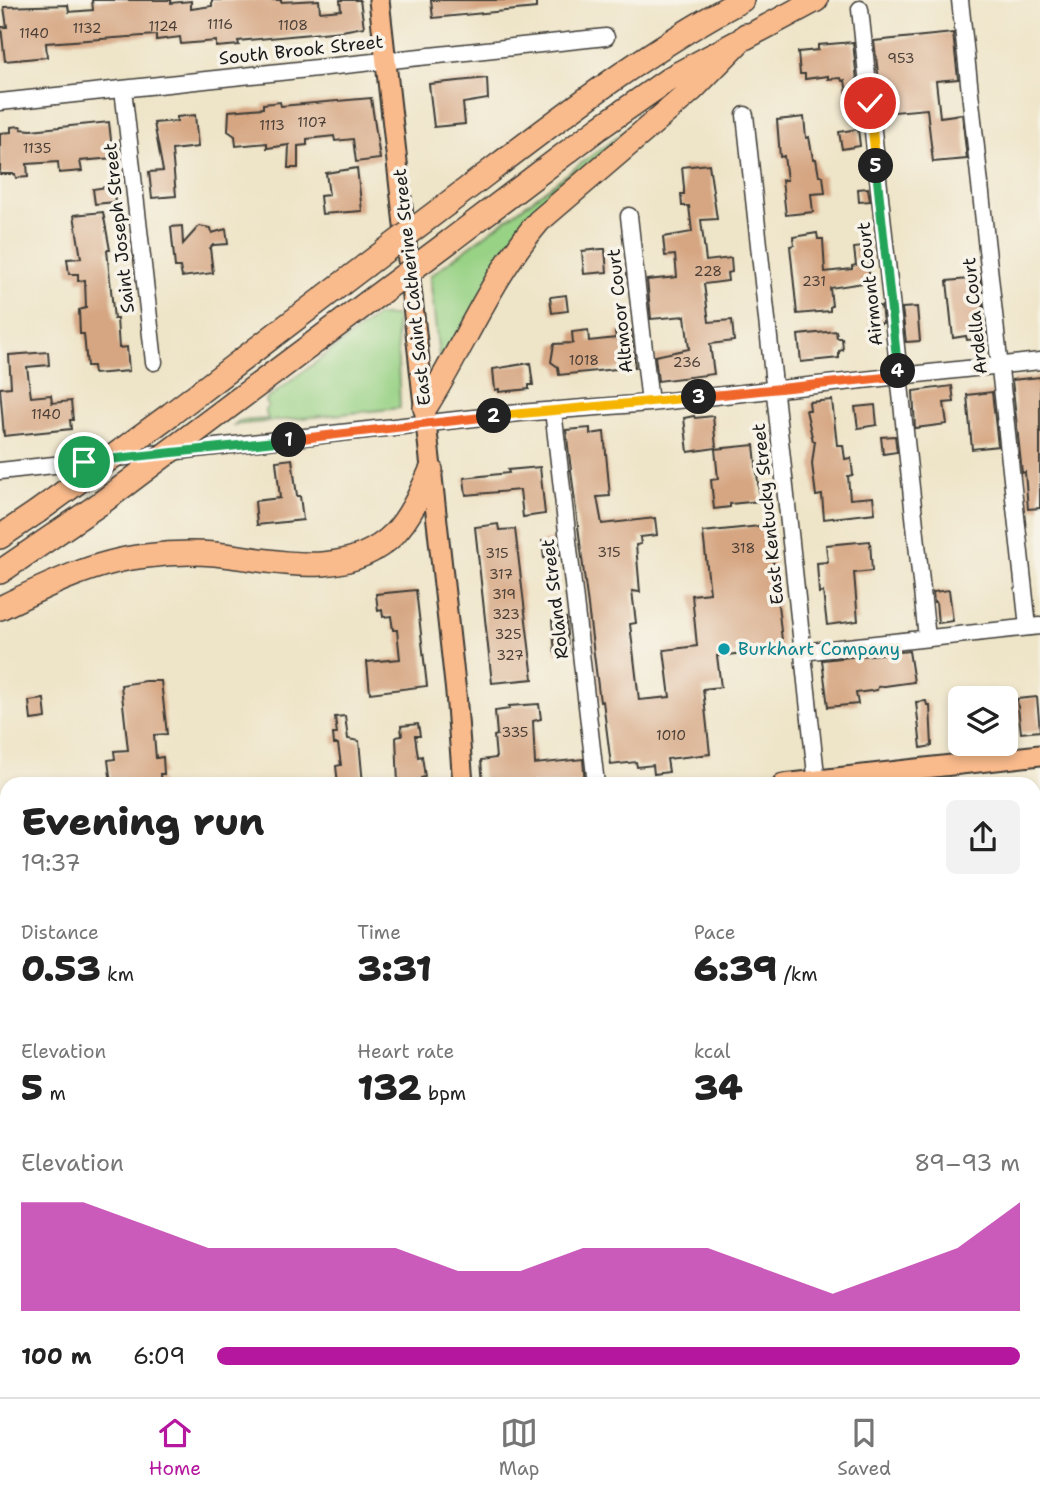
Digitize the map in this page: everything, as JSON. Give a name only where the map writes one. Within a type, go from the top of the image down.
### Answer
[{"type":"highway","points":[[0,537],[172,414],[581,103],[657,50],[742,0]]},
{"type":"highway","points":[[0,572],[101,503],[599,128],[672,77],[710,63],[746,36],[816,0]]},
{"type":"highway","points":[[426,416],[479,309],[526,236],[555,206],[692,90],[710,63]]},
{"type":"highway","points":[[0,608],[96,568],[143,556],[213,554],[292,564],[338,563],[361,557],[396,532],[415,503],[431,470]]},
{"type":"main road","name":"East Saint Catherine Street","points":[[379,0],[426,416],[462,777]]},
{"type":"main road","points":[[858,777],[1040,755]]},
{"type":"street","name":"Ardella Court","points":[[960,0],[1000,365],[1034,626]]},
{"type":"street","name":"Airmont Court","points":[[860,9],[927,638]]},
{"type":"street","name":"South Brook Street","points":[[0,102],[607,37]]},
{"type":"street","name":"Saint Joseph Street","points":[[123,89],[154,362]]},
{"type":"street","name":"East Kentucky Street","points":[[745,116],[816,777]]},
{"type":"street","name":"Altmoor Court","points":[[629,216],[650,403]]},
{"type":"street","points":[[0,471],[426,416],[650,403],[1040,361]]},
{"type":"street","name":"Roland Street","points":[[553,410],[595,777]]},
{"type":"street","points":[[802,652],[1034,626]]},
{"type":"green space","points":[[642,118],[539,208],[440,366],[430,276]]},
{"type":"green space","points":[[377,316],[396,316],[400,408],[234,425],[239,421],[268,419],[266,400]]},
{"type":"building","points":[[92,0],[171,0],[171,3],[191,1],[191,9],[212,6],[212,0],[319,0],[320,12],[341,10],[340,0],[360,0],[364,27],[238,41],[239,45],[216,47],[216,41],[181,44],[180,37],[156,40],[156,35],[46,43],[47,57],[5,61],[1,27],[7,27],[4,7],[68,5],[69,12],[93,10]]},
{"type":"building","points":[[431,0],[536,0],[536,8],[433,18]]},
{"type":"building","points":[[953,33],[958,79],[936,81],[940,117],[962,114],[967,159],[933,162],[927,109],[883,113],[874,41]]},
{"type":"building","points":[[853,42],[859,100],[848,101],[845,80],[842,81],[841,78],[828,79],[828,76],[805,79],[805,74],[800,74],[798,52],[818,50],[818,45]]},
{"type":"building","points":[[487,78],[488,99],[463,103],[465,124],[434,127],[429,84]]},
{"type":"building","points":[[371,98],[380,159],[356,162],[353,139],[335,141],[334,136],[307,139],[307,145],[298,146],[298,168],[288,168],[289,145],[267,148],[267,143],[236,146],[235,136],[228,131],[229,111],[263,108],[263,104],[280,102],[281,106]]},
{"type":"building","points":[[195,115],[198,147],[172,150],[176,196],[152,198],[149,172],[163,171],[154,123],[177,121],[177,117]]},
{"type":"building","points":[[804,117],[806,138],[809,137],[819,176],[823,176],[825,193],[811,194],[813,212],[786,215],[782,180],[787,180],[784,156],[780,157],[777,120]]},
{"type":"building","points":[[109,122],[113,158],[80,161],[82,171],[59,173],[58,162],[27,164],[28,177],[16,178],[15,174],[0,174],[0,133],[11,132],[11,127],[21,126],[21,129],[31,130]]},
{"type":"building","points":[[858,129],[860,146],[842,149],[839,132]]},
{"type":"building","points":[[709,164],[717,219],[701,220],[706,261],[731,258],[732,272],[727,273],[728,281],[704,284],[709,322],[732,320],[734,341],[710,344],[714,374],[658,381],[655,356],[689,349],[685,316],[651,319],[647,280],[677,277],[675,255],[665,256],[663,237],[692,232],[689,206],[682,206],[682,167]]},
{"type":"building","points":[[357,168],[362,211],[322,214],[320,196],[329,195],[326,173]]},
{"type":"building","points":[[113,186],[115,202],[95,204],[93,189]]},
{"type":"building","points":[[868,188],[870,201],[859,202],[858,189]]},
{"type":"building","points":[[103,212],[110,250],[107,250],[114,319],[117,319],[119,348],[127,347],[129,371],[94,374],[93,366],[87,366],[84,334],[80,334],[79,310],[86,308],[85,280],[78,281],[78,274],[69,274],[67,259],[81,258],[74,215]]},
{"type":"building","points":[[182,226],[183,244],[199,226],[211,228],[212,233],[226,229],[228,244],[213,245],[210,248],[213,273],[182,277],[180,267],[175,267],[171,227]]},
{"type":"building","points":[[817,233],[818,239],[823,239],[825,272],[852,269],[852,266],[856,265],[854,248],[870,246],[870,282],[830,288],[830,311],[797,314],[790,246],[794,245],[793,237]]},
{"type":"building","points":[[605,249],[607,272],[584,274],[582,251]]},
{"type":"building","points":[[980,278],[986,334],[977,335],[977,339],[967,340],[966,336],[953,338],[947,281]]},
{"type":"building","points":[[566,295],[568,311],[552,313],[550,297]]},
{"type":"building","points":[[881,306],[883,323],[869,325],[867,307]]},
{"type":"building","points":[[917,307],[920,341],[906,342],[902,308]]},
{"type":"building","points":[[588,330],[589,341],[616,338],[615,332],[631,330],[635,367],[559,375],[558,367],[551,362],[554,344],[573,343],[572,332]]},
{"type":"building","points":[[836,331],[837,338],[842,338],[843,350],[839,351],[839,358],[801,362],[798,335]]},
{"type":"building","points":[[48,352],[49,365],[27,367],[31,397],[51,395],[52,403],[71,401],[71,429],[4,436],[0,388],[11,387],[9,355]]},
{"type":"building","points":[[530,363],[533,385],[529,385],[529,389],[499,392],[499,389],[495,390],[493,369]]},
{"type":"building","points":[[1040,377],[1040,508],[1028,509],[1012,380]]},
{"type":"building","points":[[952,386],[954,402],[944,403],[947,424],[915,428],[913,391]]},
{"type":"building","points":[[992,392],[998,446],[972,449],[967,395]]},
{"type":"building","points":[[832,400],[837,445],[843,445],[845,459],[851,458],[853,475],[848,476],[850,499],[873,497],[875,513],[824,519],[822,495],[816,496],[812,464],[815,441],[806,410],[810,410],[809,402]]},
{"type":"building","points":[[875,405],[877,425],[858,428],[855,407]]},
{"type":"building","points":[[713,416],[716,448],[688,452],[684,418]]},
{"type":"building","name":"Burkhart Company","points":[[590,428],[590,434],[604,432],[610,496],[597,497],[602,524],[655,518],[657,535],[640,537],[641,544],[636,545],[640,592],[632,591],[636,623],[630,624],[639,700],[670,697],[664,650],[697,646],[692,595],[710,593],[703,532],[769,525],[783,649],[717,656],[721,687],[703,689],[710,754],[667,759],[669,772],[654,774],[653,765],[637,767],[636,762],[611,765],[603,701],[600,702],[566,430]]},
{"type":"building","points":[[895,436],[897,452],[883,454],[881,437]]},
{"type":"building","points":[[754,445],[760,501],[730,504],[730,507],[714,509],[711,480],[718,479],[715,449]]},
{"type":"building","points":[[292,459],[303,520],[257,525],[255,501],[280,498],[276,461]]},
{"type":"building","points":[[540,467],[545,514],[523,517],[520,490],[466,495],[464,478]]},
{"type":"building","points":[[498,524],[499,530],[515,529],[533,679],[492,683],[475,527]]},
{"type":"building","points":[[557,539],[559,556],[544,558],[542,541]]},
{"type":"building","points":[[870,541],[872,571],[854,573],[858,621],[827,625],[823,592],[819,593],[817,563],[828,562],[826,545]]},
{"type":"building","points":[[416,590],[427,686],[370,693],[367,662],[400,659],[397,630],[393,630],[391,616],[383,617],[382,610],[378,611],[376,594]]},
{"type":"building","points":[[949,590],[953,621],[938,623],[933,592]]},
{"type":"building","points":[[566,618],[568,652],[555,653],[552,620]]},
{"type":"building","points":[[909,651],[914,682],[856,693],[858,704],[828,707],[822,660]]},
{"type":"building","points":[[161,681],[167,734],[154,735],[156,758],[163,757],[164,774],[160,774],[160,777],[110,777],[108,760],[115,759],[114,751],[128,750],[121,685]]},
{"type":"building","points":[[1037,697],[1040,731],[1021,733],[1018,699]]},
{"type":"building","points":[[44,699],[46,718],[31,720],[29,701]]},
{"type":"building","points":[[926,701],[927,705],[930,705],[932,746],[921,748],[916,702]]},
{"type":"building","points":[[539,704],[541,719],[533,721],[535,764],[583,759],[584,777],[482,777],[481,760],[496,758],[495,711],[510,709],[509,706]]},
{"type":"building","points":[[345,716],[348,739],[359,741],[362,777],[337,777],[336,766],[341,765],[338,744],[334,744],[333,734],[337,734],[335,717]]},
{"type":"building","points":[[418,724],[420,736],[415,736],[425,777],[398,777],[396,737],[402,736],[401,726]]},
{"type":"place","name":"Burkhart Company","points":[[724,649]]},
{"type":"route","points":[[84,462],[472,418],[650,403],[899,376],[870,103]]}]
